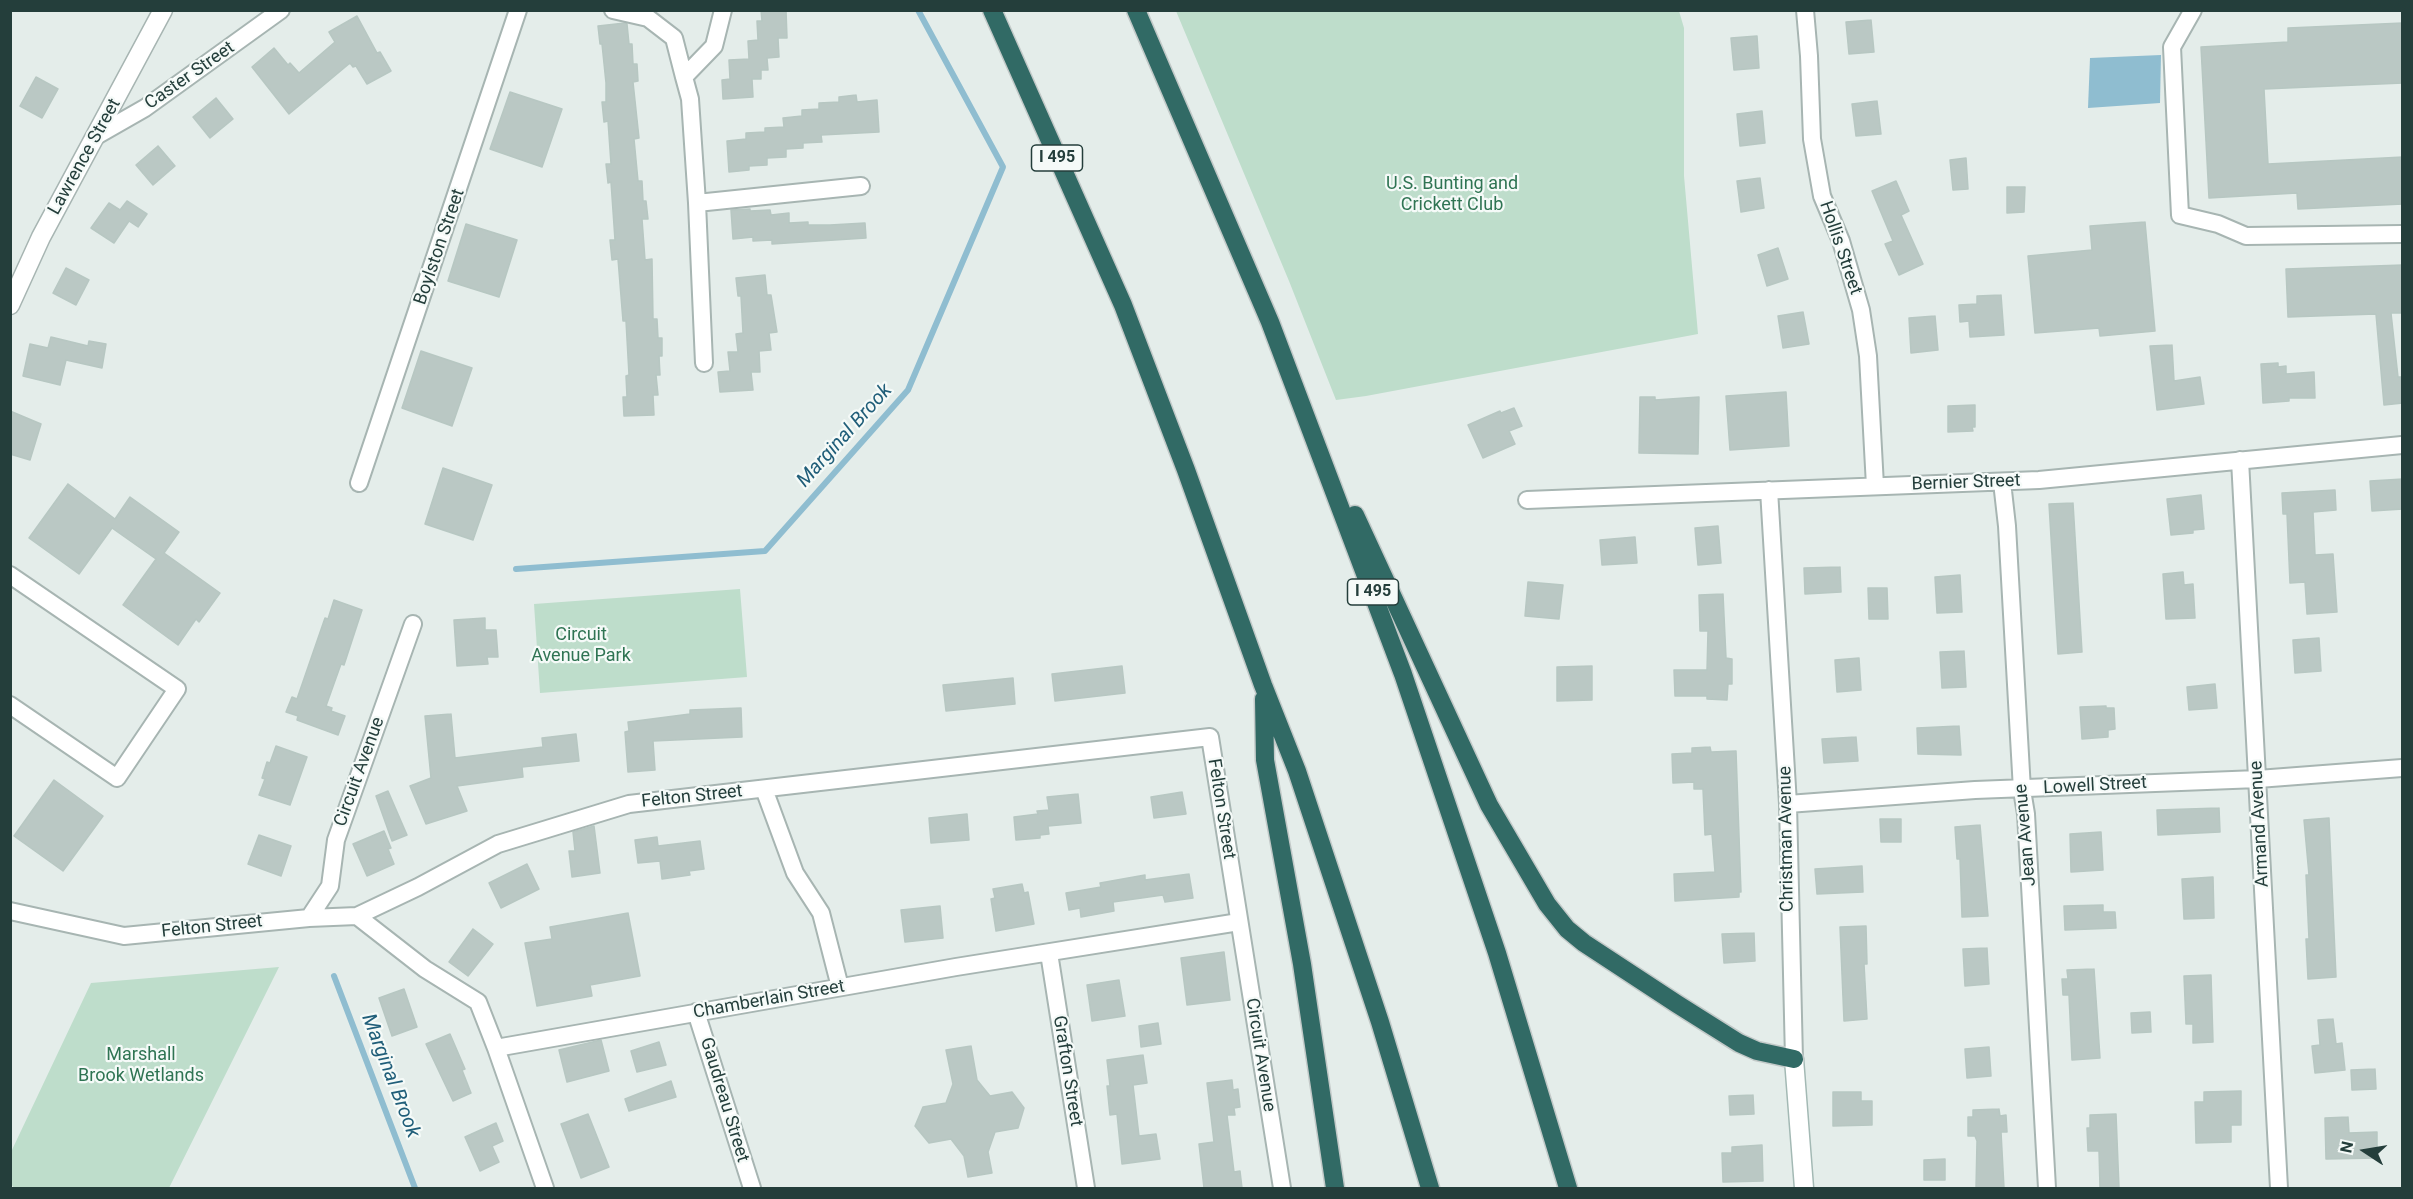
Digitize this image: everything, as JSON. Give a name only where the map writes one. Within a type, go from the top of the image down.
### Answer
[{"type":"highway","name":"I 495","points":[[992,10],[1123,305],[1186,470],[1263,685],[1301,782],[1376,1011],[1430,1188]]},
{"type":"highway","name":"I 495","points":[[1136,10],[1227,219],[1298,391],[1403,674],[1497,953],[1568,1188]]},
{"type":"highway","points":[[1298,391],[1490,805],[1547,904],[1567,929],[1584,943],[1677,1004],[1757,1051],[1794,1059]]},
{"type":"highway","points":[[1263,685],[1265,760],[1302,964],[1335,1188]]},
{"type":"street","name":"Lawrence Street","points":[[10,305],[41,237],[163,10]]},
{"type":"street","name":"Caster Street","points":[[96,136],[145,108],[281,10]]},
{"type":"street","name":"Boylston Street","points":[[359,483],[519,10]]},
{"type":"street","points":[[613,10],[648,18],[674,38],[690,99],[704,363]]},
{"type":"street","points":[[684,77],[714,46],[723,10]]},
{"type":"street","name":"Hollis Street","points":[[1805,10],[1812,140],[1822,196],[1841,241],[1862,310],[1868,356],[1875,486]]},
{"type":"street","points":[[2193,10],[2172,47],[2180,215],[2218,224],[2246,236],[2403,234]]},
{"type":"street","points":[[697,203],[861,186]]},
{"type":"street","name":"Bernier Street","points":[[1527,500],[2039,480],[2403,445]]},
{"type":"street","name":"Armand Avenue","points":[[2240,460],[2278,1188]]},
{"type":"street","name":"Jean Avenue","points":[[2002,482],[2007,526],[2022,790],[2026,814],[2047,1188]]},
{"type":"street","name":"Christman Avenue","points":[[1770,490],[1788,804],[1794,1059],[1804,1188]]},
{"type":"street","points":[[10,575],[177,689],[117,778],[10,705]]},
{"type":"street","name":"Circuit Avenue","points":[[309,918],[330,886],[336,840],[413,624]]},
{"type":"street","name":"Felton Street","points":[[10,911],[124,936],[309,918],[357,916],[418,887],[498,844],[629,804],[1210,736],[1239,922]]},
{"type":"street","name":"Lowell Street","points":[[1788,804],[1975,790],[2022,790],[2258,779],[2403,768]]},
{"type":"street","points":[[764,789],[795,873],[821,913],[840,987]]},
{"type":"street","points":[[357,916],[425,969],[478,1002],[545,1188]]},
{"type":"street","name":"Circuit Avenue","points":[[1239,922],[1282,1188]]},
{"type":"street","name":"Chamberlain Street","points":[[496,1048],[840,987],[1239,922]]},
{"type":"street","name":"Grafton Street","points":[[1048,953],[1086,1188]]},
{"type":"street","name":"Gaudreau Street","points":[[696,1012],[752,1188]]},
{"type":"green space","name":"U.S. Bunting and Crickett Club","points":[[1176,11],[1679,11],[1684,28],[1684,176],[1698,334],[1336,400]]},
{"type":"green space","name":"Circuit Avenue Park","points":[[740,589],[747,677],[540,693],[534,604]]},
{"type":"green space","name":"Marshall Brook Wetlands","points":[[279,967],[169,1188],[14,1188],[11,1184],[11,1152],[91,983]]},
{"type":"water","points":[[2161,55],[2160,103],[2088,108],[2090,58]]},
{"type":"building","points":[[761,10],[786,10],[787,38],[778,38],[779,57],[767,58],[768,70],[761,70],[761,79],[752,79],[753,97],[723,99],[722,80],[730,79],[729,60],[749,59],[748,41],[758,40],[757,21],[762,21]]},
{"type":"building","points":[[357,16],[377,53],[380,52],[391,71],[367,84],[356,66],[353,67],[350,63],[289,114],[252,67],[274,48],[288,65],[290,63],[299,73],[335,42],[329,32]]},
{"type":"building","points":[[1871,20],[1874,52],[1849,54],[1846,22]]},
{"type":"building","points":[[625,23],[629,44],[632,44],[633,64],[637,64],[638,81],[633,82],[639,138],[634,139],[638,181],[642,181],[643,201],[646,201],[648,219],[642,219],[645,260],[652,259],[653,319],[657,319],[658,338],[662,338],[662,356],[659,356],[660,375],[656,375],[658,395],[653,395],[654,415],[624,416],[623,397],[627,397],[626,376],[629,375],[626,321],[623,321],[618,259],[612,260],[610,240],[615,240],[611,182],[608,183],[606,164],[611,164],[608,121],[604,122],[602,102],[606,102],[606,83],[598,26]]},
{"type":"building","points":[[2403,23],[2403,83],[2264,89],[2268,164],[2403,157],[2403,204],[2298,209],[2297,193],[2209,198],[2201,47],[2288,42],[2288,28]]},
{"type":"building","points":[[1757,36],[1759,68],[1734,70],[1731,38]]},
{"type":"building","points":[[36,77],[58,89],[42,118],[20,106]]},
{"type":"building","points":[[510,92],[562,109],[542,167],[490,149]]},
{"type":"building","points":[[856,95],[857,102],[877,100],[879,132],[821,135],[822,142],[803,143],[803,148],[786,149],[786,157],[767,158],[767,165],[749,166],[749,170],[729,172],[727,141],[746,139],[746,133],[765,132],[765,128],[784,127],[783,118],[802,116],[802,110],[819,109],[819,103],[839,102],[839,97]]},
{"type":"building","points":[[216,98],[233,119],[210,138],[193,117]]},
{"type":"building","points":[[1877,101],[1881,134],[1856,136],[1852,104]]},
{"type":"building","points":[[1762,111],[1765,143],[1740,146],[1737,114]]},
{"type":"building","points":[[158,146],[175,166],[153,185],[136,165]]},
{"type":"building","points":[[1966,158],[1968,189],[1953,190],[1950,160]]},
{"type":"building","points":[[1760,178],[1764,208],[1741,212],[1737,181]]},
{"type":"building","points":[[1896,181],[1909,211],[1901,215],[1923,264],[1899,275],[1885,244],[1893,241],[1872,191]]},
{"type":"building","points":[[2007,187],[2025,187],[2024,212],[2007,213]]},
{"type":"building","points":[[127,201],[147,214],[138,227],[129,221],[114,243],[91,228],[109,203],[120,210]]},
{"type":"building","points":[[750,209],[750,211],[770,210],[771,215],[789,213],[789,223],[808,222],[808,225],[830,225],[865,223],[866,238],[772,244],[772,240],[753,241],[753,237],[733,239],[731,210]]},
{"type":"building","points":[[2145,222],[2155,331],[2100,336],[2099,328],[2035,333],[2028,256],[2092,250],[2090,226]]},
{"type":"building","points":[[466,224],[517,240],[499,297],[448,281]]},
{"type":"building","points":[[1778,248],[1788,279],[1767,286],[1758,255]]},
{"type":"building","points":[[2403,265],[2403,313],[2391,313],[2398,377],[2403,377],[2403,403],[2384,405],[2376,314],[2288,317],[2286,269]]},
{"type":"building","points":[[66,268],[89,280],[76,305],[53,293]]},
{"type":"building","points":[[765,275],[767,295],[771,295],[777,332],[769,333],[771,350],[759,351],[760,372],[751,372],[753,390],[720,392],[718,372],[730,371],[728,352],[738,352],[736,334],[743,333],[741,296],[738,296],[736,278]]},
{"type":"building","points":[[2001,295],[2004,335],[1970,337],[1969,321],[1960,322],[1959,305],[1977,304],[1977,296]]},
{"type":"building","points":[[1803,312],[1809,344],[1783,348],[1778,316]]},
{"type":"building","points":[[1935,316],[1938,350],[1911,353],[1909,318]]},
{"type":"building","points":[[51,337],[88,346],[89,341],[106,344],[102,368],[66,360],[60,385],[23,376],[30,344],[48,348]]},
{"type":"building","points":[[2172,345],[2174,381],[2200,377],[2204,404],[2157,410],[2150,346]]},
{"type":"building","points":[[421,351],[472,368],[452,426],[402,408]]},
{"type":"building","points":[[2278,363],[2278,367],[2286,366],[2286,374],[2314,372],[2315,398],[2289,398],[2289,401],[2263,403],[2261,364]]},
{"type":"building","points":[[1786,392],[1789,446],[1730,450],[1726,396]]},
{"type":"building","points":[[1640,397],[1655,397],[1655,400],[1699,397],[1698,454],[1639,453]]},
{"type":"building","points":[[1975,405],[1973,431],[1948,432],[1948,406]]},
{"type":"building","points":[[1514,408],[1522,426],[1509,431],[1515,444],[1483,458],[1468,425],[1500,411],[1501,413]]},
{"type":"building","points":[[10,411],[41,424],[30,460],[10,454]]},
{"type":"building","points":[[443,468],[492,485],[473,540],[425,524]]},
{"type":"building","points":[[2403,479],[2403,509],[2372,511],[2370,481]]},
{"type":"building","points":[[68,484],[115,519],[130,497],[179,532],[164,553],[220,593],[199,622],[196,619],[178,645],[123,605],[156,559],[112,528],[79,574],[29,538]]},
{"type":"building","points":[[2335,490],[2336,510],[2313,512],[2315,555],[2333,554],[2337,612],[2307,614],[2305,582],[2290,583],[2287,514],[2283,514],[2282,493]]},
{"type":"building","points":[[2201,495],[2204,529],[2193,530],[2193,533],[2171,535],[2167,499]]},
{"type":"building","points":[[2073,503],[2082,652],[2058,654],[2049,504]]},
{"type":"building","points":[[1718,526],[1721,563],[1698,565],[1695,528]]},
{"type":"building","points":[[1635,537],[1637,563],[1602,565],[1600,540]]},
{"type":"building","points":[[1840,567],[1841,592],[1805,594],[1804,568]]},
{"type":"building","points":[[2183,572],[2184,585],[2193,584],[2195,618],[2166,619],[2163,574]]},
{"type":"building","points":[[1960,575],[1962,612],[1937,613],[1935,577]]},
{"type":"building","points":[[1528,582],[1563,585],[1559,619],[1525,616]]},
{"type":"building","points":[[1868,588],[1887,588],[1888,619],[1869,619]]},
{"type":"building","points":[[1723,594],[1726,658],[1732,659],[1732,684],[1728,684],[1727,700],[1707,699],[1707,696],[1675,696],[1674,670],[1707,670],[1708,631],[1700,631],[1699,595]]},
{"type":"building","points":[[334,600],[362,610],[344,665],[341,664],[326,706],[332,708],[331,711],[345,716],[338,735],[297,720],[298,716],[286,712],[292,697],[297,699],[325,618],[328,619]]},
{"type":"building","points":[[485,618],[485,630],[496,630],[498,657],[487,657],[488,664],[457,666],[454,620]]},
{"type":"building","points":[[2319,638],[2321,671],[2295,673],[2293,640]]},
{"type":"building","points":[[1964,651],[1966,687],[1942,688],[1940,652]]},
{"type":"building","points":[[1859,658],[1861,690],[1837,692],[1835,660]]},
{"type":"building","points":[[1122,666],[1125,693],[1055,701],[1052,674]]},
{"type":"building","points":[[1592,666],[1592,700],[1557,701],[1557,667]]},
{"type":"building","points":[[1013,678],[1015,704],[946,711],[943,685]]},
{"type":"building","points":[[2215,684],[2217,708],[2189,710],[2187,687]]},
{"type":"building","points":[[2106,706],[2106,708],[2114,708],[2115,729],[2108,730],[2108,737],[2082,739],[2080,707]]},
{"type":"building","points":[[741,708],[742,737],[653,741],[655,770],[628,772],[625,732],[629,731],[628,722],[690,714],[690,710]]},
{"type":"building","points":[[451,714],[455,758],[543,747],[542,738],[576,734],[579,761],[522,767],[523,777],[457,786],[467,811],[426,824],[410,786],[431,778],[425,716]]},
{"type":"building","points":[[1959,726],[1961,755],[1918,754],[1917,728]]},
{"type":"building","points":[[1856,737],[1858,761],[1824,763],[1822,739]]},
{"type":"building","points":[[276,746],[307,757],[290,805],[259,795],[265,779],[262,778],[267,762],[270,763]]},
{"type":"building","points":[[1710,747],[1711,752],[1736,751],[1741,892],[1739,892],[1739,897],[1675,901],[1674,874],[1715,872],[1712,834],[1705,835],[1703,789],[1694,789],[1694,782],[1673,783],[1672,754],[1692,753],[1692,748]]},
{"type":"building","points":[[54,780],[103,816],[63,871],[14,836]]},
{"type":"building","points":[[388,791],[407,835],[392,841],[376,796]]},
{"type":"building","points":[[1182,792],[1186,814],[1154,818],[1151,797]]},
{"type":"building","points":[[1078,794],[1081,823],[1048,826],[1049,834],[1040,835],[1040,838],[1016,840],[1014,817],[1049,810],[1047,797]]},
{"type":"building","points":[[2219,808],[2220,832],[2158,835],[2157,810]]},
{"type":"building","points":[[967,814],[969,840],[931,843],[929,818]]},
{"type":"building","points":[[2329,818],[2336,977],[2308,979],[2306,875],[2309,875],[2304,820]]},
{"type":"building","points":[[1880,819],[1901,819],[1901,842],[1881,842]]},
{"type":"building","points":[[1980,825],[1988,916],[1962,917],[1960,859],[1957,859],[1955,827]]},
{"type":"building","points":[[594,826],[600,873],[572,877],[569,851],[575,851],[573,832]]},
{"type":"building","points":[[384,831],[394,864],[367,876],[353,844]]},
{"type":"building","points":[[2101,832],[2103,870],[2071,872],[2070,834]]},
{"type":"building","points":[[259,835],[291,846],[281,876],[248,864]]},
{"type":"building","points":[[657,837],[658,846],[700,841],[704,869],[689,871],[690,875],[662,879],[660,861],[638,863],[635,840]]},
{"type":"building","points":[[527,864],[539,889],[501,908],[489,883]]},
{"type":"building","points":[[1862,866],[1863,892],[1817,894],[1815,869]]},
{"type":"building","points":[[1189,874],[1193,898],[1165,902],[1163,895],[1113,902],[1114,911],[1081,917],[1080,908],[1069,910],[1066,893],[1101,887],[1100,883],[1145,875],[1145,880]]},
{"type":"building","points":[[2213,877],[2214,918],[2184,919],[2182,879]]},
{"type":"building","points":[[1022,884],[1024,893],[1028,892],[1034,924],[996,931],[991,899],[995,898],[993,889]]},
{"type":"building","points":[[2103,905],[2103,912],[2115,912],[2116,928],[2065,930],[2064,906]]},
{"type":"building","points":[[940,906],[943,938],[905,942],[901,910]]},
{"type":"building","points":[[628,913],[640,976],[590,985],[592,996],[537,1006],[525,943],[552,939],[550,927]]},
{"type":"building","points":[[1866,926],[1867,964],[1864,964],[1867,1019],[1844,1021],[1840,927]]},
{"type":"building","points":[[473,929],[493,944],[468,976],[449,962]]},
{"type":"building","points":[[1754,933],[1755,961],[1724,963],[1722,934]]},
{"type":"building","points":[[1987,948],[1989,984],[1965,986],[1963,949]]},
{"type":"building","points":[[1224,952],[1230,1000],[1187,1005],[1181,958]]},
{"type":"building","points":[[2094,969],[2100,1058],[2072,1060],[2069,995],[2063,995],[2062,979],[2068,979],[2067,970]]},
{"type":"building","points":[[2211,975],[2213,1042],[2193,1043],[2193,1024],[2186,1024],[2184,976]]},
{"type":"building","points":[[1119,980],[1125,1016],[1092,1021],[1087,985]]},
{"type":"building","points":[[404,989],[417,1027],[392,1036],[379,998]]},
{"type":"building","points":[[2150,1012],[2151,1032],[2132,1033],[2131,1013]]},
{"type":"building","points":[[2333,1019],[2336,1044],[2342,1043],[2345,1070],[2315,1073],[2312,1046],[2320,1045],[2318,1020]]},
{"type":"building","points":[[1158,1023],[1161,1044],[1141,1047],[1139,1026]]},
{"type":"building","points":[[450,1034],[465,1069],[462,1070],[471,1093],[453,1101],[426,1044]]},
{"type":"building","points":[[601,1040],[609,1071],[567,1082],[559,1050]]},
{"type":"building","points":[[659,1042],[666,1065],[637,1072],[631,1051]]},
{"type":"building","points":[[971,1046],[977,1080],[990,1096],[1012,1092],[1024,1108],[1018,1128],[995,1132],[988,1152],[992,1173],[968,1177],[964,1156],[951,1139],[929,1143],[915,1126],[923,1107],[946,1103],[953,1084],[946,1050]]},
{"type":"building","points":[[1989,1047],[1991,1076],[1967,1078],[1965,1049]]},
{"type":"building","points":[[1143,1055],[1147,1083],[1133,1085],[1139,1136],[1156,1134],[1160,1159],[1122,1164],[1117,1114],[1110,1115],[1107,1060]]},
{"type":"building","points":[[2375,1069],[2376,1089],[2352,1090],[2351,1070]]},
{"type":"building","points":[[1232,1080],[1233,1090],[1238,1089],[1240,1107],[1234,1108],[1235,1115],[1227,1115],[1234,1172],[1240,1171],[1242,1188],[1204,1188],[1199,1144],[1214,1142],[1207,1083]]},
{"type":"building","points":[[671,1081],[676,1097],[629,1111],[625,1099]]},
{"type":"building","points":[[2241,1091],[2241,1125],[2231,1125],[2231,1142],[2196,1143],[2195,1102],[2204,1102],[2204,1092]]},
{"type":"building","points":[[1833,1092],[1861,1092],[1861,1101],[1872,1101],[1872,1125],[1833,1126]]},
{"type":"building","points":[[1753,1095],[1754,1114],[1730,1115],[1729,1096]]},
{"type":"building","points":[[1999,1109],[2000,1116],[2006,1115],[2007,1132],[2001,1132],[2004,1188],[1976,1188],[1977,1141],[1975,1136],[1968,1136],[1968,1117],[1973,1117],[1973,1110]]},
{"type":"building","points":[[588,1114],[609,1167],[581,1178],[561,1124]]},
{"type":"building","points":[[2116,1114],[2119,1188],[2100,1188],[2099,1151],[2088,1151],[2087,1128],[2090,1128],[2090,1115]]},
{"type":"building","points":[[2348,1117],[2349,1133],[2377,1132],[2377,1158],[2326,1159],[2325,1118]]},
{"type":"building","points":[[496,1123],[503,1141],[492,1146],[499,1162],[480,1171],[465,1137]]},
{"type":"building","points":[[1762,1145],[1763,1181],[1723,1182],[1722,1153],[1732,1153],[1732,1147]]},
{"type":"building","points":[[1945,1159],[1945,1180],[1924,1180],[1924,1160]]},
{"type":"waterway","name":"Marginal Brook","points":[[516,569],[765,551],[908,390],[1003,167],[918,10]]},
{"type":"waterway","name":"Marginal Brook","points":[[334,976],[415,1188]]}]
